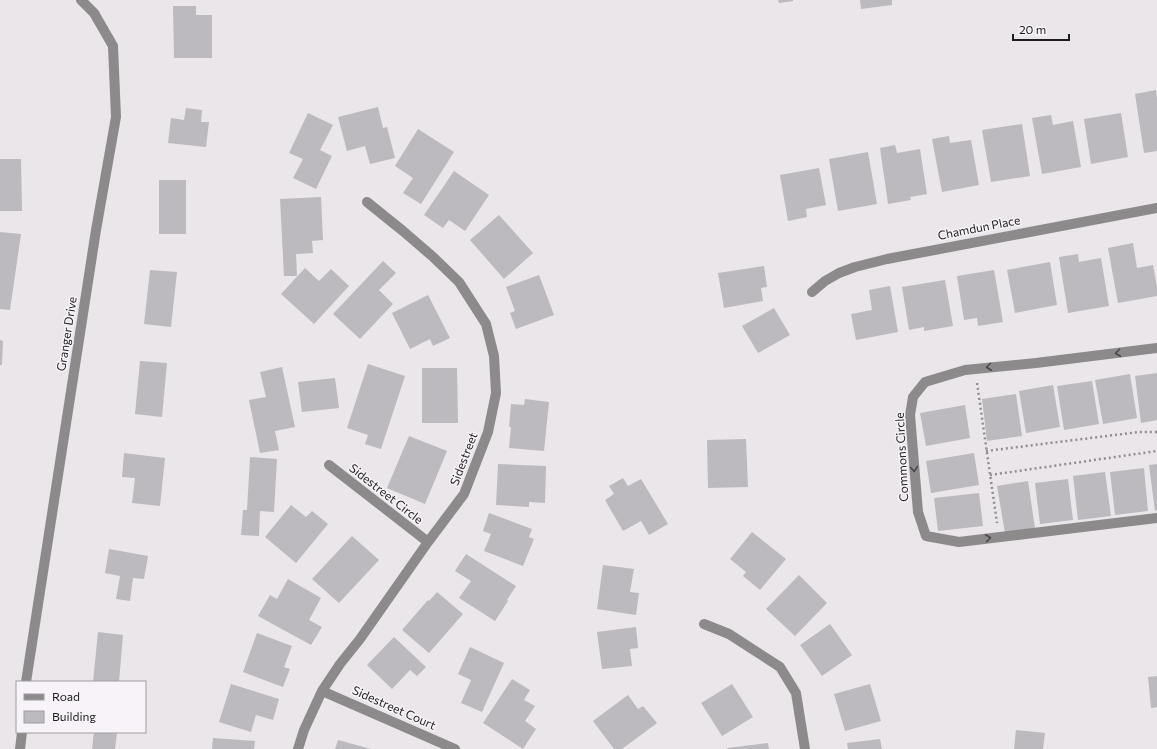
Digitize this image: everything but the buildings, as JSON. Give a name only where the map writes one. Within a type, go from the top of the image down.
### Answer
[{"type":"street","name":"Granger Drive","points":[[26,681],[95,238],[116,117],[113,46],[94,13],[82,0]]},
{"type":"street","name":"Sidestreet","points":[[298,749],[304,730],[322,691],[464,494],[488,432],[496,393],[494,356],[486,324],[459,282],[427,251],[367,202]]},
{"type":"street","name":"Chamdun Place","points":[[812,292],[825,281],[839,273],[861,265],[1157,208]]},
{"type":"street","name":"Commons Circle","points":[[1157,348],[965,370],[925,382],[913,397],[910,415],[918,512],[926,536],[959,542],[1157,518]]},
{"type":"street","name":"Sidestreet Circle","points":[[329,466],[428,542]]},
{"type":"street","points":[[704,624],[729,634],[780,667],[796,693],[805,749]]},
{"type":"street","name":"Sidestreet Court","points":[[322,691],[455,749]]},
{"type":"street","points":[[20,749],[22,733]]},
{"type":"path","points":[[976,383],[999,537]]},
{"type":"path","points":[[986,451],[1140,432],[1157,432]]},
{"type":"path","points":[[990,475],[1157,451]]}]
